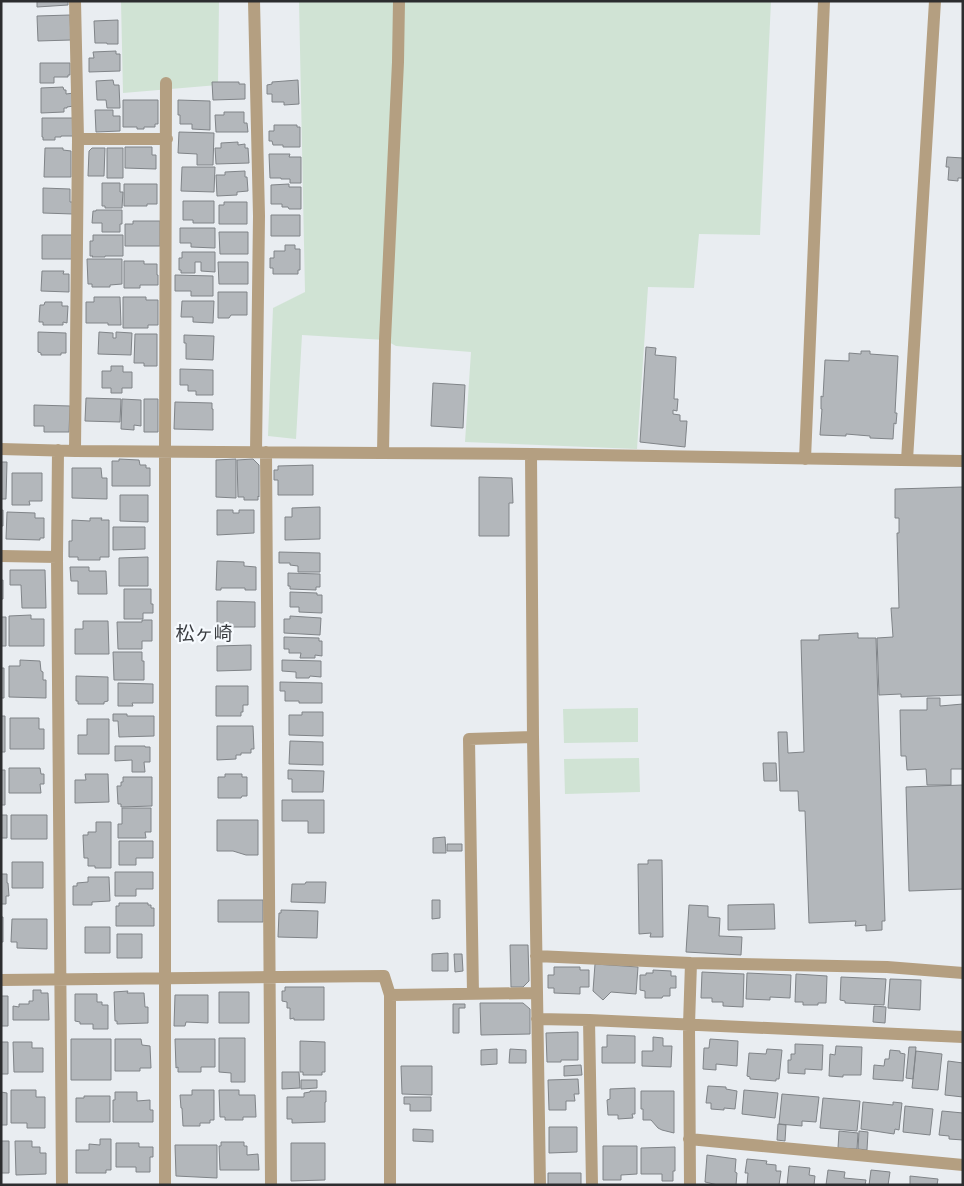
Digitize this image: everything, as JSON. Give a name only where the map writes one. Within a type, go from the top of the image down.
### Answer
[{"type":"street","points":[[75,1],[78,139],[75,451]]},
{"type":"street","points":[[254,1],[259,216],[271,1185]]},
{"type":"street","points":[[383,453],[385,340],[398,72],[399,1]]},
{"type":"street","points":[[805,459],[824,1]]},
{"type":"street","points":[[907,460],[935,1]]},
{"type":"street","points":[[165,1185],[166,83]]},
{"type":"street","points":[[78,139],[167,139]]},
{"type":"street","points":[[1,449],[531,454],[963,461]]},
{"type":"street","points":[[58,450],[57,557],[62,1185]]},
{"type":"street","points":[[531,454],[536,993],[540,1185]]},
{"type":"street","points":[[1,556],[57,557]]},
{"type":"street","points":[[473,994],[469,739],[533,737]]},
{"type":"street","points":[[536,956],[691,964],[887,967],[963,972]]},
{"type":"street","points":[[690,1185],[689,1025],[691,964]]},
{"type":"street","points":[[1,980],[384,976],[390,995],[390,1185]]},
{"type":"street","points":[[390,995],[536,993]]},
{"type":"street","points":[[537,1019],[963,1037]]},
{"type":"street","points":[[589,1020],[592,1185]]},
{"type":"street","points":[[689,1139],[963,1165]]},
{"type":"green space","points":[[121,1],[219,1],[218,85],[123,93]]},
{"type":"green space","points":[[299,1],[771,1],[760,235],[699,234],[694,288],[648,287],[637,449],[465,442],[471,352],[396,346],[385,340],[302,335],[296,439],[268,436],[273,308],[305,292]]},
{"type":"green space","points":[[638,708],[638,742],[564,743],[563,709]]},
{"type":"green space","points":[[639,758],[640,792],[565,794],[564,759]]},
{"type":"building","points":[[37,1],[68,1],[68,5],[37,7]]},
{"type":"building","points":[[70,15],[71,40],[38,41],[37,16]]},
{"type":"building","points":[[118,20],[118,44],[95,43],[94,21]]},
{"type":"building","points":[[116,51],[116,54],[120,54],[120,71],[89,72],[89,58],[94,58],[93,52]]},
{"type":"building","points":[[40,63],[70,63],[70,75],[68,77],[54,77],[54,83],[40,83]]},
{"type":"building","points":[[113,80],[114,85],[119,85],[120,108],[107,108],[106,100],[97,100],[96,81]]},
{"type":"building","points":[[298,80],[299,104],[284,105],[284,102],[272,102],[272,94],[267,94],[267,85],[272,84],[272,82]]},
{"type":"building","points":[[212,82],[239,82],[239,84],[245,84],[245,99],[213,100]]},
{"type":"building","points":[[63,87],[66,90],[66,94],[74,93],[74,106],[64,108],[64,112],[41,113],[41,88]]},
{"type":"building","points":[[123,100],[158,100],[158,124],[155,124],[155,127],[144,127],[144,129],[123,127]]},
{"type":"building","points":[[178,100],[210,101],[210,130],[192,129],[192,124],[180,124]]},
{"type":"building","points":[[95,110],[113,110],[113,116],[120,116],[120,131],[96,132]]},
{"type":"building","points":[[224,112],[244,112],[244,123],[247,123],[248,132],[216,132],[215,115],[224,115]]},
{"type":"building","points":[[42,118],[74,118],[74,136],[61,136],[55,137],[55,140],[43,140]]},
{"type":"building","points":[[274,125],[297,125],[297,127],[300,127],[300,147],[273,145],[272,141],[269,141],[269,131],[274,131]]},
{"type":"building","points":[[179,132],[214,133],[213,165],[197,165],[197,154],[178,153]]},
{"type":"building","points":[[238,142],[238,145],[245,144],[245,148],[248,148],[249,163],[216,164],[215,148],[221,148],[221,143]]},
{"type":"building","points":[[125,147],[152,147],[152,155],[156,155],[156,169],[125,168]]},
{"type":"building","points":[[45,148],[63,148],[63,150],[71,151],[71,177],[44,177]]},
{"type":"building","points":[[92,148],[105,148],[104,176],[88,176],[89,151]]},
{"type":"building","points":[[107,148],[123,148],[123,178],[107,178]]},
{"type":"building","points":[[269,154],[290,154],[289,157],[301,157],[301,183],[290,183],[290,179],[270,178]]},
{"type":"building","points":[[947,157],[963,158],[963,178],[958,178],[958,181],[948,180],[949,167],[946,167]]},
{"type":"building","points":[[182,167],[215,167],[214,192],[181,191]]},
{"type":"building","points":[[245,171],[248,191],[237,192],[237,195],[217,196],[216,175],[225,175],[225,172]]},
{"type":"building","points":[[102,183],[120,183],[120,192],[123,192],[122,208],[105,208],[105,206],[102,206]]},
{"type":"building","points":[[124,184],[157,184],[157,204],[124,206]]},
{"type":"building","points":[[289,184],[289,187],[301,187],[301,209],[289,209],[288,207],[282,207],[282,204],[271,204],[271,185]]},
{"type":"building","points":[[43,188],[70,189],[70,202],[73,202],[73,214],[43,213]]},
{"type":"building","points":[[183,201],[214,201],[214,223],[193,223],[193,220],[183,220]]},
{"type":"building","points":[[224,202],[247,202],[247,224],[219,224],[219,205],[224,205]]},
{"type":"building","points":[[122,210],[120,232],[102,232],[102,223],[92,223],[93,211]]},
{"type":"building","points":[[271,215],[300,215],[300,236],[271,236]]},
{"type":"building","points":[[133,221],[160,221],[160,246],[125,246],[125,224],[133,224]]},
{"type":"building","points":[[180,228],[215,228],[215,248],[191,247],[191,243],[180,243]]},
{"type":"building","points":[[219,232],[248,232],[248,254],[220,254]]},
{"type":"building","points":[[42,235],[72,235],[72,259],[42,259]]},
{"type":"building","points":[[93,235],[123,235],[123,256],[90,256],[90,241],[93,241]]},
{"type":"building","points":[[285,245],[295,245],[295,249],[300,249],[300,270],[298,270],[298,274],[273,274],[273,268],[270,268],[270,258],[274,258],[274,251],[285,251]]},
{"type":"building","points":[[182,252],[215,252],[215,272],[201,271],[201,262],[195,262],[195,273],[181,273],[181,270],[179,270],[179,258],[182,258]]},
{"type":"building","points":[[87,259],[122,259],[122,284],[110,285],[110,287],[92,287],[92,284],[88,284]]},
{"type":"building","points":[[124,261],[144,261],[144,264],[157,264],[158,285],[140,285],[140,288],[124,288]]},
{"type":"building","points":[[218,262],[248,262],[248,284],[219,284]]},
{"type":"building","points":[[42,271],[64,271],[63,274],[69,274],[69,292],[41,291]]},
{"type":"building","points":[[175,275],[213,276],[213,296],[191,296],[191,291],[175,291]]},
{"type":"building","points":[[218,292],[247,292],[247,315],[231,315],[229,318],[218,318]]},
{"type":"building","points":[[94,297],[120,297],[121,325],[86,323],[86,302],[94,302]]},
{"type":"building","points":[[123,297],[146,297],[146,300],[158,300],[158,325],[148,325],[148,328],[123,328]]},
{"type":"building","points":[[182,301],[214,301],[213,323],[193,322],[193,317],[181,317]]},
{"type":"building","points":[[45,302],[62,302],[62,306],[68,306],[67,323],[63,322],[63,325],[43,325],[43,322],[39,322],[40,305],[44,305]]},
{"type":"building","points":[[38,332],[66,333],[66,353],[61,353],[61,355],[41,355],[38,352]]},
{"type":"building","points":[[99,332],[113,333],[113,338],[116,338],[116,332],[132,333],[131,355],[98,354]]},
{"type":"building","points":[[135,334],[157,334],[157,366],[144,366],[144,363],[134,363]]},
{"type":"building","points":[[184,335],[214,336],[213,360],[186,359]]},
{"type":"building","points":[[646,347],[656,348],[655,355],[676,357],[674,399],[678,399],[677,411],[673,410],[673,414],[680,415],[680,421],[687,421],[685,447],[640,442]]},
{"type":"building","points":[[861,351],[870,351],[870,354],[898,356],[895,413],[897,413],[893,439],[846,434],[846,436],[820,435],[821,396],[823,397],[825,360],[849,361],[849,353],[861,354]]},
{"type":"building","points":[[111,366],[123,366],[123,372],[132,372],[132,388],[122,388],[122,393],[111,393],[111,388],[102,388],[102,371],[111,371]]},
{"type":"building","points":[[180,369],[213,370],[213,395],[196,395],[196,391],[188,391],[188,385],[180,385]]},
{"type":"building","points":[[433,383],[465,385],[463,428],[431,426]]},
{"type":"building","points":[[86,398],[121,399],[120,422],[85,421]]},
{"type":"building","points":[[122,399],[141,400],[141,426],[134,425],[134,430],[121,429]]},
{"type":"building","points":[[144,399],[158,399],[158,432],[144,432]]},
{"type":"building","points":[[175,402],[212,403],[213,430],[174,429]]},
{"type":"building","points":[[34,405],[70,406],[69,432],[44,432],[44,426],[34,426]]},
{"type":"building","points":[[119,459],[139,460],[140,465],[146,465],[146,468],[150,468],[150,486],[112,486],[112,461],[119,461]]},
{"type":"building","points":[[236,459],[236,498],[216,497],[216,460]]},
{"type":"building","points":[[253,459],[259,465],[259,497],[258,500],[244,500],[244,497],[238,497],[237,460]]},
{"type":"building","points":[[1,462],[7,462],[6,499],[1,499]]},
{"type":"building","points":[[313,465],[313,495],[278,495],[278,480],[274,480],[274,470],[278,470],[278,466]]},
{"type":"building","points":[[72,468],[101,468],[102,478],[107,478],[107,499],[72,498]]},
{"type":"building","points":[[12,473],[42,473],[42,501],[29,501],[30,505],[12,505]]},
{"type":"building","points":[[479,477],[512,478],[513,503],[509,503],[509,536],[479,536]]},
{"type":"building","points":[[963,487],[963,695],[901,697],[901,694],[879,695],[877,638],[893,637],[891,608],[899,608],[897,533],[899,533],[899,518],[895,518],[895,489]]},
{"type":"building","points":[[120,495],[148,495],[148,522],[120,521]]},
{"type":"building","points":[[320,507],[320,539],[285,540],[285,517],[292,517],[292,508]]},
{"type":"building","points":[[1,510],[3,510],[3,526],[1,526]]},
{"type":"building","points":[[217,510],[233,510],[233,513],[239,513],[239,510],[254,510],[254,533],[217,535]]},
{"type":"building","points":[[7,512],[35,513],[35,518],[44,518],[44,538],[40,538],[40,540],[6,539]]},
{"type":"building","points":[[90,518],[109,520],[109,557],[100,557],[100,560],[78,560],[78,557],[69,557],[69,541],[72,541],[72,520],[90,521]]},
{"type":"building","points":[[113,527],[145,527],[145,549],[113,550]]},
{"type":"building","points":[[279,552],[320,553],[320,572],[298,572],[298,566],[290,565],[290,563],[279,563]]},
{"type":"building","points":[[148,557],[148,586],[119,586],[119,558]]},
{"type":"building","points":[[217,561],[244,562],[244,566],[256,567],[256,590],[221,588],[221,590],[216,590]]},
{"type":"building","points":[[70,567],[89,567],[89,571],[106,571],[107,594],[78,594],[78,581],[71,581]]},
{"type":"building","points":[[10,570],[45,570],[46,608],[22,608],[21,585],[10,585]]},
{"type":"building","points":[[288,573],[320,574],[320,587],[316,587],[316,590],[290,589],[290,586],[288,586]]},
{"type":"building","points":[[1,580],[3,580],[3,599],[1,599]]},
{"type":"building","points":[[124,589],[151,589],[153,613],[143,613],[143,619],[124,619]]},
{"type":"building","points":[[290,592],[317,593],[317,595],[322,595],[322,613],[299,612],[299,607],[290,607]]},
{"type":"building","points":[[217,601],[255,602],[255,627],[217,627]]},
{"type":"building","points":[[31,615],[31,619],[44,619],[44,646],[9,646],[9,616]]},
{"type":"building","points":[[290,616],[321,618],[320,635],[284,633],[284,619],[290,619]]},
{"type":"building","points":[[1,617],[6,617],[6,646],[1,646]]},
{"type":"building","points":[[142,620],[152,620],[152,641],[142,641],[142,649],[118,649],[117,622],[142,622]]},
{"type":"building","points":[[83,621],[108,621],[109,654],[75,654],[75,629],[83,629]]},
{"type":"building","points":[[858,633],[858,638],[876,638],[885,921],[882,921],[882,930],[866,931],[866,925],[855,926],[856,921],[809,923],[805,811],[799,811],[798,791],[780,791],[778,732],[787,732],[788,753],[804,752],[801,640],[819,640],[819,635]]},
{"type":"building","points":[[284,637],[319,638],[319,641],[322,641],[322,656],[315,655],[315,658],[300,658],[301,653],[289,653],[289,649],[284,649]]},
{"type":"building","points":[[251,645],[251,670],[217,671],[217,646]]},
{"type":"building","points":[[113,652],[142,652],[144,680],[114,680]]},
{"type":"building","points":[[20,660],[40,661],[43,680],[46,680],[46,698],[9,697],[9,666],[20,666]]},
{"type":"building","points":[[282,660],[321,661],[321,677],[296,678],[296,672],[282,671]]},
{"type":"building","points":[[1,668],[4,668],[4,698],[1,698]]},
{"type":"building","points":[[76,676],[108,677],[108,701],[104,702],[104,704],[78,704],[78,701],[76,701]]},
{"type":"building","points":[[280,682],[322,683],[322,703],[285,701],[285,691],[280,691]]},
{"type":"building","points":[[118,683],[153,684],[153,703],[132,703],[133,706],[118,706]]},
{"type":"building","points":[[216,686],[248,686],[248,705],[243,705],[241,716],[216,716]]},
{"type":"building","points":[[927,698],[940,698],[940,706],[963,704],[963,769],[951,769],[951,785],[927,785],[926,769],[907,770],[906,756],[901,756],[900,710],[927,710]]},
{"type":"building","points":[[302,712],[323,712],[323,736],[289,735],[289,715],[302,715]]},
{"type":"building","points":[[113,714],[154,716],[154,736],[119,737],[118,721],[113,721]]},
{"type":"building","points":[[1,716],[5,716],[5,752],[1,752]]},
{"type":"building","points":[[10,718],[39,718],[39,729],[44,729],[44,749],[10,749]]},
{"type":"building","points":[[87,719],[109,719],[109,754],[78,754],[78,735],[87,735]]},
{"type":"building","points":[[217,726],[253,726],[254,749],[251,749],[251,753],[236,755],[236,759],[217,760]]},
{"type":"building","points":[[290,741],[323,742],[323,765],[289,764]]},
{"type":"building","points":[[115,746],[150,747],[150,762],[144,762],[145,772],[132,772],[132,760],[115,761]]},
{"type":"building","points":[[763,763],[776,763],[777,781],[764,781]]},
{"type":"building","points":[[9,768],[40,768],[41,774],[44,774],[44,784],[40,784],[41,793],[9,793]]},
{"type":"building","points":[[1,770],[5,770],[5,805],[1,805]]},
{"type":"building","points":[[288,770],[324,771],[323,792],[292,792],[292,779],[288,779]]},
{"type":"building","points":[[85,774],[108,774],[109,802],[75,803],[75,780],[86,780]]},
{"type":"building","points":[[225,774],[242,774],[242,777],[247,777],[247,796],[242,796],[241,798],[218,798],[218,777],[225,777]]},
{"type":"building","points":[[123,777],[152,777],[152,806],[121,807],[121,804],[118,804],[117,786],[121,786]]},
{"type":"building","points":[[963,785],[963,889],[909,891],[906,787]]},
{"type":"building","points":[[282,800],[324,800],[324,833],[308,833],[308,821],[282,821]]},
{"type":"building","points":[[122,808],[151,808],[151,832],[145,832],[146,838],[118,838],[118,824],[122,824]]},
{"type":"building","points":[[1,815],[7,815],[7,838],[1,838]]},
{"type":"building","points":[[11,815],[47,815],[47,839],[11,839]]},
{"type":"building","points":[[217,820],[258,820],[258,855],[246,855],[233,851],[217,851]]},
{"type":"building","points":[[96,822],[111,822],[111,868],[88,866],[88,858],[84,858],[83,835],[88,835],[88,832],[96,832]]},
{"type":"building","points":[[445,837],[446,853],[433,853],[433,838]]},
{"type":"building","points":[[119,841],[153,841],[153,858],[136,858],[136,865],[119,865]]},
{"type":"building","points":[[447,844],[462,844],[462,851],[447,851]]},
{"type":"building","points":[[648,860],[662,860],[663,937],[650,937],[651,933],[639,934],[638,864],[648,864]]},
{"type":"building","points":[[12,862],[43,862],[43,888],[12,888]]},
{"type":"building","points":[[115,872],[153,872],[153,889],[136,889],[136,896],[115,896]]},
{"type":"building","points":[[1,874],[7,874],[9,896],[6,896],[6,904],[1,904]]},
{"type":"building","points":[[88,877],[109,877],[110,901],[92,902],[92,905],[73,905],[73,886],[77,886],[77,883],[88,882]]},
{"type":"building","points":[[306,882],[326,882],[325,903],[291,902],[292,884],[305,884]]},
{"type":"building","points":[[218,900],[263,900],[263,922],[218,922]]},
{"type":"building","points":[[432,900],[440,900],[440,918],[432,919]]},
{"type":"building","points":[[119,903],[148,903],[148,905],[151,905],[151,908],[154,908],[154,926],[116,926],[116,906],[119,906]]},
{"type":"building","points":[[774,904],[775,929],[728,930],[728,905]]},
{"type":"building","points":[[689,905],[708,906],[708,917],[720,918],[719,936],[742,937],[741,955],[686,952]]},
{"type":"building","points":[[281,910],[318,911],[317,938],[278,937],[279,913],[281,913]]},
{"type":"building","points":[[1,917],[3,917],[3,942],[1,942]]},
{"type":"building","points":[[12,919],[47,919],[47,949],[17,948],[17,942],[11,942]]},
{"type":"building","points":[[85,927],[110,927],[110,953],[85,953]]},
{"type":"building","points":[[117,934],[142,934],[142,958],[117,958]]},
{"type":"building","points":[[510,945],[528,945],[529,981],[523,987],[511,987]]},
{"type":"building","points":[[448,953],[448,971],[432,971],[432,954]]},
{"type":"building","points":[[454,954],[462,954],[463,971],[455,972]]},
{"type":"building","points":[[595,964],[638,967],[636,994],[611,992],[603,1000],[593,991]]},
{"type":"building","points":[[554,967],[580,967],[580,970],[589,970],[589,987],[580,987],[580,994],[554,993],[554,988],[548,988],[548,975],[554,975]]},
{"type":"building","points":[[653,970],[671,971],[671,976],[676,976],[676,988],[670,988],[670,996],[645,998],[645,991],[640,990],[640,975],[653,973]]},
{"type":"building","points":[[702,972],[744,974],[743,1007],[723,1006],[723,1002],[712,1002],[712,998],[701,998]]},
{"type":"building","points":[[747,973],[791,975],[790,998],[770,997],[770,1000],[746,999]]},
{"type":"building","points":[[796,974],[827,976],[826,1003],[803,1005],[803,1002],[795,1002]]},
{"type":"building","points":[[841,977],[886,979],[884,1005],[845,1003],[845,1001],[840,1000]]},
{"type":"building","points":[[890,979],[921,980],[920,1010],[888,1008]]},
{"type":"building","points":[[285,987],[324,987],[324,1020],[290,1019],[290,1008],[287,1008],[287,1002],[282,1001],[282,991],[285,991]]},
{"type":"building","points":[[33,990],[41,990],[41,993],[48,993],[49,1020],[13,1020],[13,1006],[19,1007],[19,1004],[29,1004],[29,1001],[33,1001]]},
{"type":"building","points":[[128,991],[127,993],[144,993],[145,1007],[148,1007],[148,1023],[117,1024],[117,1021],[115,1021],[114,992]]},
{"type":"building","points":[[219,992],[249,992],[249,1023],[219,1023]]},
{"type":"building","points":[[75,994],[97,994],[97,1002],[102,1002],[102,1005],[108,1005],[108,1029],[93,1029],[93,1024],[80,1024],[80,1022],[75,1021]]},
{"type":"building","points":[[175,995],[208,995],[208,1023],[186,1022],[185,1026],[174,1026]]},
{"type":"building","points":[[1,996],[8,996],[8,1026],[1,1026]]},
{"type":"building","points":[[480,1003],[523,1003],[530,1009],[530,1034],[481,1035]]},
{"type":"building","points":[[453,1004],[465,1004],[465,1008],[459,1008],[459,1033],[453,1033]]},
{"type":"building","points":[[874,1006],[886,1007],[885,1023],[873,1022]]},
{"type":"building","points":[[578,1032],[578,1060],[547,1062],[546,1033]]},
{"type":"building","points":[[607,1035],[635,1036],[635,1063],[602,1063],[602,1047],[607,1047]]},
{"type":"building","points":[[653,1037],[663,1038],[663,1046],[672,1046],[671,1067],[642,1066],[642,1051],[653,1051]]},
{"type":"building","points":[[219,1038],[245,1038],[245,1082],[231,1082],[231,1073],[219,1072]]},
{"type":"building","points":[[71,1039],[111,1039],[111,1080],[71,1080]]},
{"type":"building","points":[[115,1039],[141,1039],[142,1045],[150,1046],[151,1068],[140,1068],[140,1071],[115,1071]]},
{"type":"building","points":[[175,1039],[215,1039],[215,1067],[201,1067],[201,1072],[178,1072],[178,1067],[176,1068]]},
{"type":"building","points":[[710,1039],[738,1041],[737,1066],[716,1064],[716,1070],[703,1069],[704,1048],[709,1048]]},
{"type":"building","points":[[300,1041],[325,1042],[325,1072],[322,1072],[322,1075],[303,1075],[303,1072],[300,1072]]},
{"type":"building","points":[[1,1042],[8,1042],[8,1074],[1,1074]]},
{"type":"building","points":[[13,1042],[32,1042],[32,1048],[43,1048],[43,1072],[14,1072]]},
{"type":"building","points":[[795,1044],[823,1045],[822,1070],[805,1069],[805,1074],[788,1073],[788,1060],[791,1060],[791,1054],[795,1054]]},
{"type":"building","points":[[836,1046],[862,1047],[861,1075],[829,1076],[830,1054],[835,1055]]},
{"type":"building","points":[[909,1047],[916,1047],[913,1079],[906,1078]]},
{"type":"building","points":[[497,1049],[497,1064],[481,1065],[481,1050]]},
{"type":"building","points":[[510,1049],[526,1050],[526,1063],[509,1063]]},
{"type":"building","points":[[767,1049],[782,1050],[779,1079],[776,1079],[776,1081],[750,1079],[747,1076],[749,1053],[766,1054]]},
{"type":"building","points":[[890,1050],[900,1051],[900,1053],[905,1054],[903,1081],[873,1079],[874,1065],[884,1066],[885,1059],[889,1059]]},
{"type":"building","points":[[916,1051],[942,1054],[938,1090],[912,1088]]},
{"type":"building","points":[[948,1061],[963,1063],[963,1097],[945,1095]]},
{"type":"building","points":[[581,1065],[582,1075],[564,1076],[564,1066]]},
{"type":"building","points":[[401,1066],[432,1066],[432,1095],[402,1094]]},
{"type":"building","points":[[282,1072],[299,1072],[300,1088],[282,1089]]},
{"type":"building","points":[[578,1079],[579,1094],[574,1094],[575,1101],[566,1101],[566,1110],[549,1110],[548,1080]]},
{"type":"building","points":[[301,1080],[317,1080],[317,1088],[301,1089]]},
{"type":"building","points":[[708,1086],[726,1087],[726,1089],[737,1091],[735,1109],[711,1109],[711,1103],[706,1103]]},
{"type":"building","points":[[635,1088],[635,1114],[632,1114],[633,1118],[618,1119],[618,1115],[608,1115],[607,1100],[610,1099],[610,1089]]},
{"type":"building","points":[[11,1090],[36,1090],[36,1097],[45,1097],[45,1128],[27,1128],[27,1123],[11,1123]]},
{"type":"building","points":[[192,1090],[214,1090],[214,1120],[210,1120],[210,1123],[200,1123],[200,1126],[183,1126],[180,1095],[192,1095]]},
{"type":"building","points":[[219,1090],[239,1090],[239,1095],[255,1095],[256,1117],[243,1117],[243,1120],[225,1120],[225,1117],[220,1117]]},
{"type":"building","points":[[744,1090],[778,1093],[775,1118],[742,1114]]},
{"type":"building","points":[[326,1091],[325,1122],[292,1123],[292,1119],[287,1119],[287,1097],[304,1097],[304,1093]]},
{"type":"building","points":[[641,1091],[674,1091],[674,1133],[658,1128],[651,1120],[643,1120]]},
{"type":"building","points":[[1,1092],[7,1093],[7,1125],[1,1125]]},
{"type":"building","points":[[115,1092],[137,1092],[137,1101],[150,1100],[150,1110],[153,1110],[153,1122],[113,1122]]},
{"type":"building","points":[[782,1094],[819,1097],[816,1122],[802,1121],[802,1126],[779,1124]]},
{"type":"building","points":[[84,1096],[110,1096],[110,1122],[76,1122],[76,1098],[84,1098]]},
{"type":"building","points":[[404,1097],[431,1097],[431,1111],[410,1111],[410,1104],[404,1104]]},
{"type":"building","points":[[823,1098],[860,1101],[857,1131],[820,1128]]},
{"type":"building","points":[[863,1102],[893,1105],[893,1102],[902,1103],[899,1130],[895,1129],[894,1134],[861,1129]]},
{"type":"building","points":[[905,1106],[933,1109],[930,1135],[903,1132]]},
{"type":"building","points":[[942,1111],[963,1113],[963,1140],[949,1139],[949,1136],[939,1135]]},
{"type":"building","points":[[778,1124],[786,1125],[785,1141],[777,1140]]},
{"type":"building","points":[[549,1127],[577,1127],[577,1152],[549,1153]]},
{"type":"building","points":[[413,1129],[433,1130],[433,1142],[413,1141]]},
{"type":"building","points":[[839,1131],[858,1133],[857,1149],[838,1148]]},
{"type":"building","points":[[859,1131],[868,1132],[867,1150],[858,1149]]},
{"type":"building","points":[[100,1139],[111,1139],[111,1170],[106,1170],[106,1173],[76,1173],[76,1150],[89,1150],[89,1144],[100,1145]]},
{"type":"building","points":[[1,1141],[9,1141],[9,1173],[1,1173]]},
{"type":"building","points":[[15,1141],[32,1141],[32,1147],[40,1147],[40,1153],[46,1153],[46,1174],[16,1175]]},
{"type":"building","points":[[221,1142],[244,1142],[244,1146],[247,1146],[247,1155],[258,1154],[259,1170],[220,1170],[219,1146],[221,1146]]},
{"type":"building","points":[[116,1143],[139,1143],[139,1147],[153,1147],[153,1157],[150,1157],[150,1172],[136,1172],[136,1167],[116,1167]]},
{"type":"building","points":[[291,1143],[325,1143],[325,1180],[291,1181]]},
{"type":"building","points":[[175,1145],[217,1145],[217,1178],[176,1176]]},
{"type":"building","points":[[603,1146],[637,1146],[637,1174],[621,1175],[621,1180],[603,1180]]},
{"type":"building","points":[[675,1147],[673,1181],[662,1181],[662,1174],[641,1174],[641,1148]]},
{"type":"building","points":[[707,1155],[736,1159],[736,1185],[718,1185],[705,1182]]},
{"type":"building","points":[[747,1159],[767,1161],[766,1164],[776,1165],[776,1171],[781,1171],[779,1185],[747,1185],[748,1173],[745,1173]]},
{"type":"building","points":[[789,1166],[810,1168],[809,1175],[815,1176],[814,1185],[787,1185]]},
{"type":"building","points":[[828,1170],[845,1172],[844,1178],[866,1180],[865,1185],[826,1185]]},
{"type":"building","points":[[871,1170],[890,1172],[888,1185],[869,1185]]},
{"type":"building","points":[[548,1173],[581,1173],[581,1185],[548,1185]]},
{"type":"building","points":[[910,1176],[938,1179],[937,1185],[910,1185]]},
{"type":"district","name":"松ヶ崎","points":[[204,633]]}]
